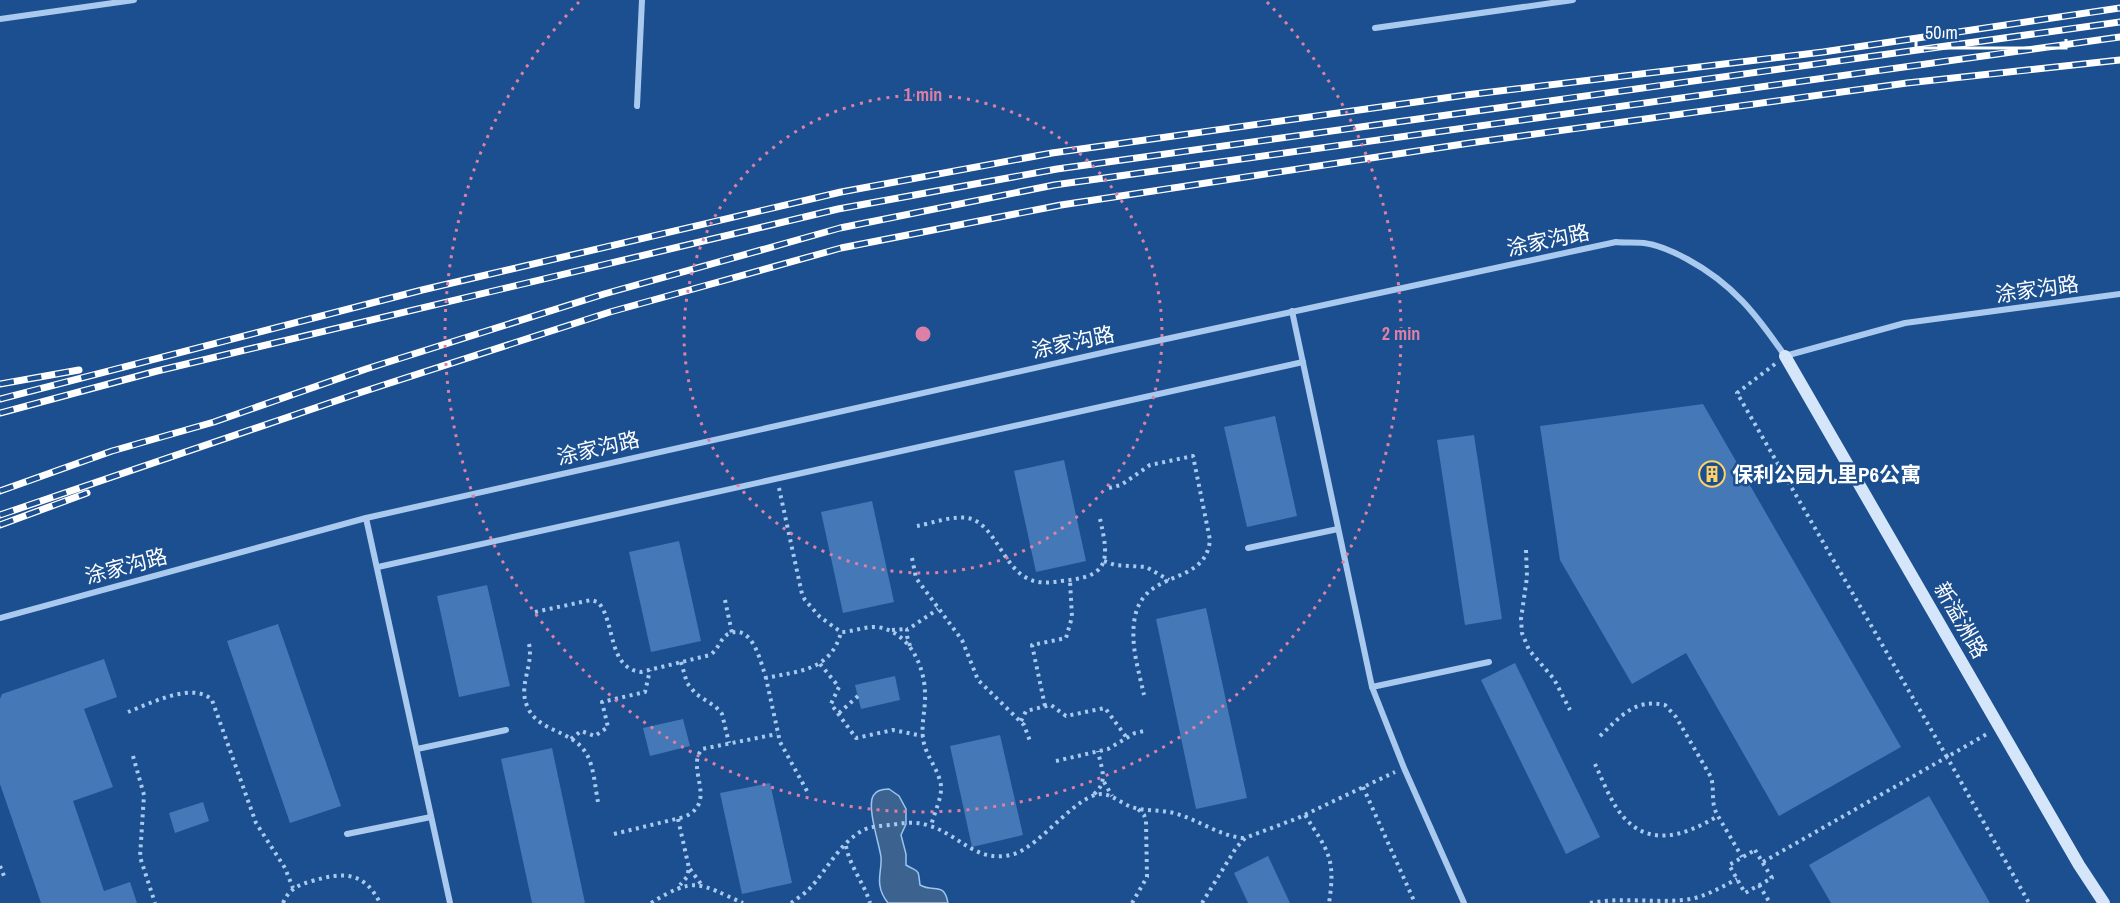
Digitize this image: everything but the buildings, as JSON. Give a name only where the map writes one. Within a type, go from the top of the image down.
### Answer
[{"type":"street","points":[[0,19],[134,0]]},
{"type":"street","points":[[637,106],[642,0]]},
{"type":"street","points":[[1375,28],[1540,2],[1573,0]]},
{"type":"street","name":"涂家沟路","points":[[0,618],[366,518],[738,433],[1616,242],[1644,243],[1668,249],[1712,273],[1735,292],[1762,322],[1785,356],[1905,323],[2120,294]]},
{"type":"street","points":[[1292,312],[1372,687],[1404,768],[1464,903]]},
{"type":"street","name":"新溢洲路","points":[[1785,356],[2079,865],[2104,903]]},
{"type":"street","points":[[378,567],[1303,362]]},
{"type":"street","points":[[366,518],[450,903]]},
{"type":"street","points":[[1248,548],[1338,529]]},
{"type":"street","points":[[1372,687],[1489,662]]},
{"type":"street","points":[[417,749],[506,730]]},
{"type":"street","points":[[347,834],[431,817]]},
{"type":"path","points":[[1785,356],[1737,393],[2029,903]]},
{"type":"path","points":[[1109,488],[1125,483],[1150,465],[1192,456],[1210,540],[1198,565],[1190,571],[1155,586],[1143,599],[1134,621],[1134,650],[1144,695]]},
{"type":"path","points":[[777,479],[802,594],[820,617],[841,632],[867,627],[902,631],[909,629],[938,609]]},
{"type":"path","points":[[917,526],[958,518],[971,519],[987,531],[1012,566],[1023,576],[1041,582],[1070,581],[1096,572],[1104,561],[1106,550],[1100,519]]},
{"type":"path","points":[[1526,550],[1527,577],[1521,619],[1522,633],[1529,650],[1554,680],[1570,710]]},
{"type":"path","points":[[912,558],[916,578],[962,640],[973,670],[982,685],[1021,722],[1027,729],[1030,741]]},
{"type":"path","points":[[1104,561],[1115,566],[1146,567],[1169,580]]},
{"type":"path","points":[[1045,706],[1032,645],[1066,638],[1072,617],[1070,581]]},
{"type":"path","points":[[535,612],[591,600],[598,602],[604,610],[623,663],[637,671],[650,670],[710,655],[715,652],[724,637],[732,633],[740,633],[750,639],[758,653],[766,678],[777,734],[807,791]]},
{"type":"path","points":[[725,600],[732,633]]},
{"type":"path","points":[[909,629],[907,636],[910,648]]},
{"type":"path","points":[[887,630],[904,639],[917,658],[924,678],[923,736],[925,749],[941,783],[941,793],[931,826]]},
{"type":"path","points":[[766,678],[820,664],[836,648],[841,632]]},
{"type":"path","points":[[529,644],[531,656],[524,689],[528,709],[538,721],[571,739],[586,754],[598,802]]},
{"type":"path","points":[[681,663],[687,683],[700,697],[716,707],[722,714],[729,743]]},
{"type":"path","points":[[820,664],[839,687],[831,704],[856,738],[893,730],[923,736]]},
{"type":"path","points":[[571,739],[581,731],[595,736],[608,726],[602,702],[645,692],[650,670]]},
{"type":"path","points":[[128,712],[177,694],[199,693],[212,700],[256,823],[281,860],[293,888]]},
{"type":"path","points":[[838,714],[858,696]]},
{"type":"path","points":[[1600,736],[1631,708],[1645,704],[1665,705],[1676,717],[1711,777],[1713,806],[1742,857]]},
{"type":"path","points":[[1021,722],[1026,711],[1045,706],[1051,705],[1066,716],[1105,708],[1127,738]]},
{"type":"path","points":[[1763,862],[2000,726]]},
{"type":"path","points":[[1056,760],[1112,747],[1144,731]]},
{"type":"path","points":[[614,834],[678,819],[693,813],[699,803],[701,788],[697,760],[699,752],[706,747],[777,734]]},
{"type":"path","points":[[1098,751],[1104,781],[1115,799]]},
{"type":"path","points":[[132,756],[144,795],[140,856],[155,903]]},
{"type":"path","points":[[1595,764],[1617,808],[1628,822],[1642,831],[1658,836],[1675,835],[1692,831],[1718,816]]},
{"type":"path","points":[[1202,903],[1236,848],[1245,838],[1305,815],[1404,768]]},
{"type":"path","points":[[791,903],[811,888],[846,845],[861,832],[876,826],[909,823],[931,826],[949,834],[980,854],[1004,856],[1020,852],[1034,844],[1065,815],[1099,790],[1104,781]]},
{"type":"path","points":[[1363,787],[1415,903]]},
{"type":"path","points":[[1088,798],[1102,794],[1115,799],[1141,811],[1146,821],[1147,877],[1132,903]]},
{"type":"path","points":[[1137,809],[1178,814],[1229,835],[1245,838]]},
{"type":"path","points":[[1146,821],[1151,813],[1160,811]]},
{"type":"path","points":[[1305,815],[1332,864],[1329,903]]},
{"type":"path","points":[[678,819],[689,868],[696,879],[705,886],[743,903]]},
{"type":"path","points":[[846,845],[850,861],[865,886],[870,903]]},
{"type":"path","points":[[1755,850],[1772,878],[1745,893],[1729,865],[1742,857],[1755,850]]},
{"type":"path","points":[[0,866],[4,876],[0,877]]},
{"type":"path","points":[[651,903],[686,880],[689,868]]},
{"type":"path","points":[[284,903],[293,888],[324,878],[343,875],[354,877],[368,885],[380,903]]},
{"type":"path","points":[[1590,903],[1620,899],[1683,900],[1708,894],[1737,879]]},
{"type":"path","points":[[678,887],[693,884],[705,886]]},
{"type":"path","points":[[1759,885],[1770,903]]},
{"type":"water","points":[[889,789],[899,796],[906,809],[906,824],[901,835],[906,854],[906,865],[917,871],[920,885],[944,892],[948,903],[888,903],[883,895],[880,889],[881,857],[871,809],[876,792]]},
{"type":"railway","points":[[0,399],[422,290],[841,192],[1052,153],[1466,95],[1823,52],[2120,8]]},
{"type":"railway","points":[[0,413],[157,371],[838,209],[1057,169],[2120,22]]},
{"type":"railway","points":[[0,491],[112,451],[214,422],[366,369],[604,294],[840,228],[1054,185],[2120,37]]},
{"type":"railway","points":[[0,515],[362,392],[610,312],[841,248],[1061,205],[1470,143],[1907,83],[2120,60]]},
{"type":"railway","points":[[0,384],[79,370]]},
{"type":"railway","points":[[0,525],[87,493]]},
{"type":"place","name":"保利公园九里P6公寓","points":[[1712,474]]}]
